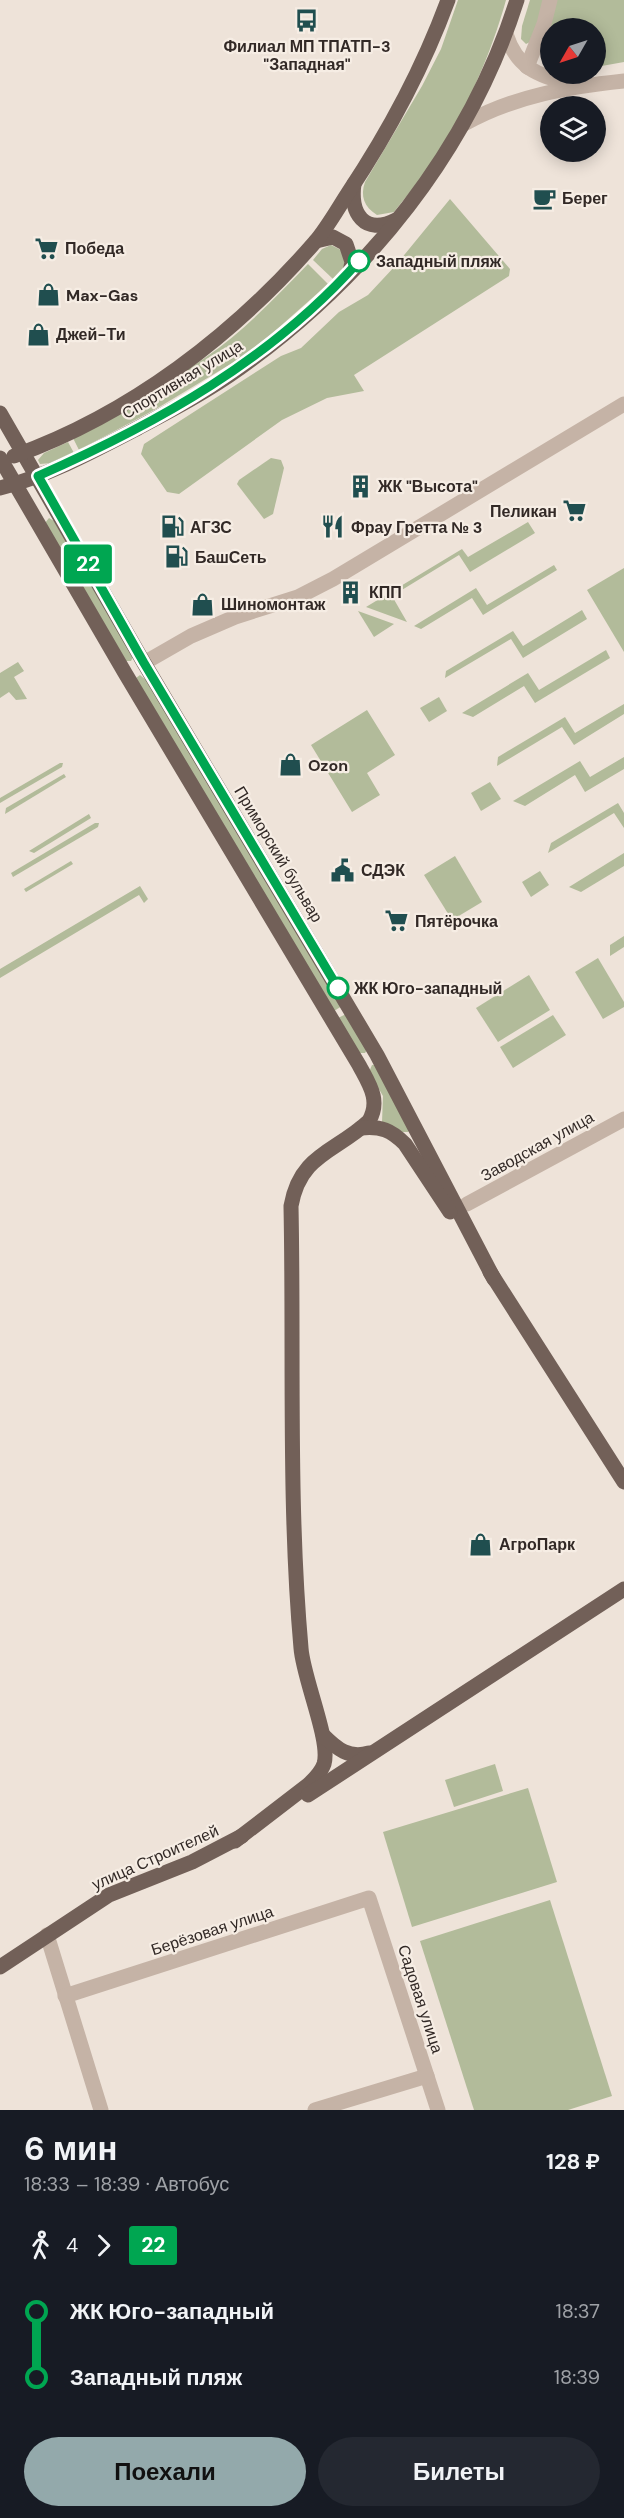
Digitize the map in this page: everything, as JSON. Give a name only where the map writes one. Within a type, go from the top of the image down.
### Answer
[{"type":"main road","name":"Спортивная улица","points":[[0,460],[24,453],[103,415],[197,355],[261,299],[316,241],[354,184],[420,68],[448,0]]},
{"type":"main road","name":"Спортивная улица","points":[[7,486],[38,476],[117,439],[172,410],[238,369],[290,329],[350,272],[398,219],[438,167],[464,124],[506,34],[517,0]]},
{"type":"main road","points":[[354,184],[352,199],[360,218],[366,222],[386,225],[398,219]]},
{"type":"main road","points":[[316,241],[333,237],[346,244],[352,262],[350,272]]},
{"type":"main road","name":"Приморский бульвар","points":[[0,413],[144,663],[378,1055],[494,1279]]},
{"type":"main road","points":[[0,460],[7,486],[124,673],[359,1065],[374,1095],[374,1111],[361,1128],[312,1161],[300,1177],[293,1191],[291,1206],[295,1561],[301,1652],[309,1692],[323,1735],[326,1755],[319,1775],[235,1841]]},
{"type":"main road","points":[[124,673],[144,663]]},
{"type":"main road","points":[[359,1065],[378,1055]]},
{"type":"main road","points":[[361,1128],[386,1128],[405,1144],[624,1482]]},
{"type":"main road","points":[[235,1841],[624,1589]]},
{"type":"main road","points":[[323,1735],[339,1749],[352,1755],[360,1755],[383,1747]]},
{"type":"main road","name":"улица Строителей","points":[[0,1966],[109,1895],[192,1862],[235,1841]]},
{"type":"street","points":[[526,67],[544,24],[550,0]]},
{"type":"street","points":[[506,34],[511,48],[526,67],[540,75],[577,86]]},
{"type":"street","points":[[464,124],[485,112],[521,99],[577,86],[624,81]]},
{"type":"street","points":[[144,663],[191,636],[235,617],[298,597],[333,579],[624,404]]},
{"type":"street","name":"Заводская улица","points":[[467,1204],[624,1119]]},
{"type":"street","name":"Берёзовая улица","points":[[65,1996],[369,1898]]},
{"type":"street","name":"Садовая улица","points":[[369,1898],[438,2110]]},
{"type":"street","points":[[46,1935],[101,2110]]},
{"type":"street","points":[[315,2110],[427,2076]]},
{"type":"green space","points":[[458,0],[506,0],[477,81],[447,139],[426,171],[394,212],[377,215],[364,201],[365,182],[422,86],[441,49]]},
{"type":"green space","points":[[530,0],[546,0],[530,42],[526,44],[521,39],[522,26]]},
{"type":"green space","points":[[557,0],[624,0],[624,62],[606,65],[606,18],[552,18]]},
{"type":"green space","points":[[450,199],[510,269],[509,276],[354,375],[364,391],[327,398],[282,420],[179,494],[167,492],[141,454],[144,444],[281,356],[301,348],[339,312],[368,295],[396,265]]},
{"type":"green space","points":[[331,245],[343,251],[345,266],[333,279],[313,260],[322,249]]},
{"type":"green space","points":[[308,264],[328,284],[267,338],[239,359],[156,409],[79,450],[73,438],[157,389],[220,347],[259,313]]},
{"type":"green space","points":[[68,442],[74,453],[52,463],[40,464],[38,460],[44,453]]},
{"type":"green space","points":[[271,458],[281,460],[284,468],[273,514],[264,519],[237,484],[239,480]]},
{"type":"green space","points":[[49,518],[54,521],[133,657],[131,661],[126,661],[45,523]]},
{"type":"green space","points":[[528,522],[535,533],[470,572],[459,555],[392,596],[407,622],[366,607],[462,549],[468,557]]},
{"type":"green space","points":[[554,565],[557,570],[483,615],[472,598],[421,629],[414,626],[476,588],[487,605]]},
{"type":"green space","points":[[624,568],[624,652],[587,590]]},
{"type":"green space","points":[[582,610],[587,619],[523,658],[511,639],[445,678],[446,671],[513,631],[523,646]]},
{"type":"green space","points":[[358,611],[394,624],[374,637]]},
{"type":"green space","points":[[606,650],[610,658],[535,703],[524,686],[473,717],[462,713],[528,673],[539,690]]},
{"type":"green space","points":[[18,662],[24,671],[14,677],[27,699],[16,700],[9,692],[0,698],[0,673]]},
{"type":"green space","points":[[140,675],[146,680],[342,1006],[334,1011],[136,678]]},
{"type":"green space","points":[[439,697],[447,711],[429,722],[420,708]]},
{"type":"green space","points":[[624,704],[624,714],[574,745],[562,727],[497,766],[498,757],[565,717],[575,733]]},
{"type":"green space","points":[[367,710],[395,755],[367,773],[380,795],[352,812],[311,745]]},
{"type":"green space","points":[[624,757],[624,769],[585,792],[575,775],[525,806],[513,801],[580,761],[590,777]]},
{"type":"green space","points":[[63,763],[62,767],[0,803],[0,798]]},
{"type":"green space","points":[[64,774],[66,777],[5,814],[6,808]]},
{"type":"green space","points":[[490,782],[501,799],[481,811],[471,793]]},
{"type":"green space","points":[[618,803],[624,813],[624,828],[614,813],[548,853],[551,843]]},
{"type":"green space","points":[[89,814],[91,818],[34,853],[29,851]]},
{"type":"green space","points":[[95,823],[99,823],[98,827],[13,877],[11,873]]},
{"type":"green space","points":[[624,853],[624,866],[581,892],[569,887]]},
{"type":"green space","points":[[455,856],[482,902],[452,920],[424,875]]},
{"type":"green space","points":[[71,861],[73,864],[26,892],[24,889]]},
{"type":"green space","points":[[540,871],[549,885],[531,897],[522,882]]},
{"type":"green space","points":[[140,886],[148,899],[144,903],[139,895],[0,978],[0,969]]},
{"type":"green space","points":[[624,936],[624,947],[610,956],[610,945]]},
{"type":"green space","points":[[598,958],[624,1002],[624,1007],[603,1019],[575,972]]},
{"type":"green space","points":[[529,975],[550,1010],[498,1042],[476,1008]]},
{"type":"green space","points":[[346,1014],[367,1050],[365,1053],[359,1053],[338,1018]]},
{"type":"green space","points":[[553,1015],[566,1035],[513,1068],[500,1047]]},
{"type":"green space","points":[[372,1065],[375,1065],[410,1129],[408,1132],[402,1132],[382,1122],[383,1096],[369,1072]]},
{"type":"green space","points":[[495,1764],[503,1791],[454,1807],[445,1780]]},
{"type":"green space","points":[[528,1788],[557,1882],[412,1927],[383,1832]]},
{"type":"green space","points":[[550,1900],[612,2096],[568,2110],[474,2110],[420,1941]]},
{"type":"bus line","name":"22","points":[[338,988],[144,663],[38,476],[172,410],[238,369],[290,329],[327,296],[359,261]]},
{"type":"place","name":"Филиал МП ТПАТП-3 \"Западная\"","points":[[307,21]]},
{"type":"place","name":"Берег","points":[[544,198]]},
{"type":"place","name":"Победа","points":[[47,248]]},
{"type":"place","name":"Западный пляж","points":[[359,261]]},
{"type":"place","name":"Max-Gas","points":[[48,295]]},
{"type":"place","name":"Джей-Ти","points":[[38,334]]},
{"type":"place","name":"ЖК \"Высота\"","points":[[360,486]]},
{"type":"place","name":"Пеликан","points":[[575,511]]},
{"type":"place","name":"АГЗС","points":[[172,527]]},
{"type":"place","name":"Фрау Гретта № 3","points":[[333,527]]},
{"type":"place","name":"БашСеть","points":[[177,557]]},
{"type":"place","name":"КПП","points":[[351,592]]},
{"type":"place","name":"Шиномонтаж","points":[[203,604]]},
{"type":"place","name":"Ozon","points":[[290,765]]},
{"type":"place","name":"СДЭК","points":[[343,870]]},
{"type":"place","name":"Пятёрочка","points":[[397,921]]},
{"type":"place","name":"ЖК Юго-западный","points":[[338,988]]},
{"type":"place","name":"АгроПарк","points":[[481,1544]]}]
